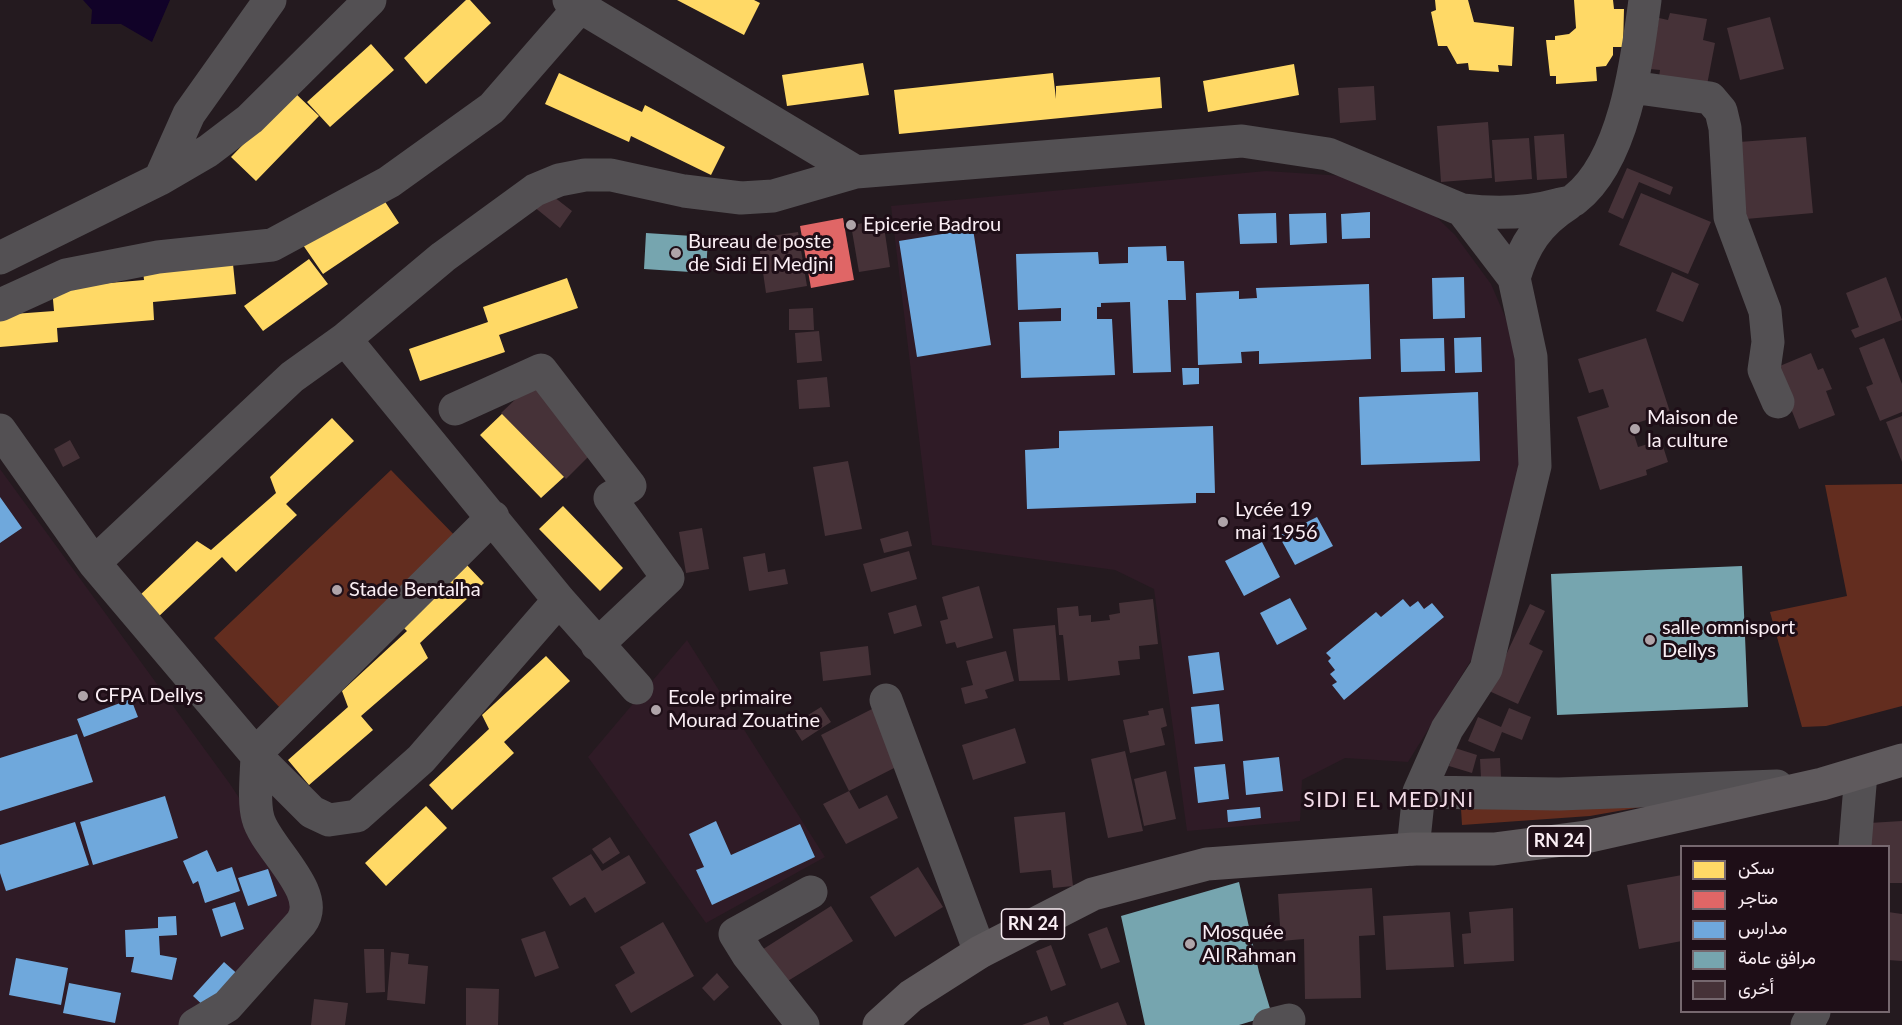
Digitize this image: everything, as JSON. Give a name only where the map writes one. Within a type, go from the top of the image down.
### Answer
[{"type":"main road","name":"RN 24","points":[[879,1025],[911,996],[980,951],[1093,894],[1207,864],[1413,849],[1494,849],[1586,837],[1822,784],[1902,760]]},
{"type":"street","points":[[160,179],[189,114],[270,0]]},
{"type":"street","points":[[0,258],[160,179],[208,151],[250,119],[370,0]]},
{"type":"street","points":[[1514,278],[1522,254],[1534,232],[1552,214],[1574,200],[1598,171],[1617,137],[1631,87],[1646,0]]},
{"type":"street","points":[[0,305],[66,275],[158,256],[272,245],[389,182],[492,108],[575,3],[856,171]]},
{"type":"street","points":[[1631,87],[1710,99],[1721,111],[1725,128],[1730,217],[1765,311],[1768,342],[1764,370],[1778,402]]},
{"type":"street","points":[[94,563],[292,377],[345,339],[442,257],[535,190],[559,180],[585,175],[611,175],[684,191],[741,198],[773,196],[856,171],[1242,141],[1328,154],[1462,210],[1509,213],[1537,210],[1574,200]]},
{"type":"street","points":[[1413,849],[1419,792],[1447,729],[1486,669],[1535,466],[1531,357],[1514,278],[1462,210]]},
{"type":"street","points":[[345,339],[597,645],[637,688]]},
{"type":"street","points":[[455,409],[541,370],[630,486],[610,498],[668,578],[597,645]]},
{"type":"street","points":[[0,430],[94,563],[265,765],[312,812],[329,820],[339,821],[357,816],[421,759],[560,600]]},
{"type":"street","points":[[195,1025],[227,1006],[301,923],[307,913],[306,897],[258,818],[256,752],[493,517]]},
{"type":"street","points":[[886,700],[980,951]]},
{"type":"street","points":[[1855,845],[1861,773]]},
{"type":"street","points":[[1419,792],[1558,794],[1822,784]]},
{"type":"street","points":[[802,1025],[748,955],[735,934],[811,892]]},
{"type":"shaded area","points":[[83,0],[170,0],[152,42],[121,24],[91,24],[92,10]]},
{"type":"shaded area","name":"Lycée 19 mai 1956","points":[[1266,171],[1360,177],[1418,199],[1455,235],[1491,284],[1523,358],[1523,498],[1481,644],[1408,762],[1345,758],[1302,780],[1300,821],[1187,831],[1154,589],[1115,570],[932,545],[891,206]]},
{"type":"shaded area","name":"CFPA Dellys","points":[[0,469],[230,784],[264,836],[300,919],[184,1025],[0,1025]]},
{"type":"shaded area","name":"Stade Bentalha","points":[[391,470],[460,541],[282,710],[214,638]]},
{"type":"shaded area","points":[[1902,484],[1902,706],[1826,726],[1802,727],[1770,612],[1847,596],[1825,485]]},
{"type":"shaded area","points":[[687,640],[825,857],[706,923],[588,757]]},
{"type":"shaded area","points":[[1658,804],[1590,816],[1462,825],[1461,809]]},
{"type":"building: سكن","points":[[466,0],[470,0],[491,23],[426,84],[404,58]]},
{"type":"building: سكن","points":[[677,0],[754,0],[760,3],[744,35]]},
{"type":"building: سكن","points":[[1435,0],[1468,0],[1474,22],[1514,27],[1512,66],[1498,65],[1499,72],[1469,70],[1468,63],[1457,64],[1447,46],[1438,46],[1431,12],[1436,10]]},
{"type":"building: سكن","points":[[1574,0],[1613,0],[1614,9],[1624,9],[1623,47],[1613,47],[1613,55],[1606,66],[1596,67],[1597,81],[1556,84],[1556,76],[1550,76],[1546,40],[1555,40],[1555,36],[1569,34],[1576,28]]},
{"type":"building: سكن","points":[[371,44],[394,70],[330,127],[307,102]]},
{"type":"building: سكن","points":[[863,63],[869,95],[787,106],[782,75]]},
{"type":"building: سكن","points":[[1294,64],[1299,95],[1208,112],[1203,81]]},
{"type":"building: سكن","points":[[559,73],[642,112],[645,105],[725,147],[711,175],[631,136],[629,142],[545,104]]},
{"type":"building: سكن","points":[[1053,73],[1056,99],[1056,86],[1160,77],[1162,108],[899,134],[894,90]]},
{"type":"building: سكن","points":[[294,92],[319,116],[256,181],[231,157]]},
{"type":"building: سكن","points":[[380,194],[399,223],[323,274],[303,245]]},
{"type":"building: سكن","points":[[309,259],[328,284],[263,331],[244,306]]},
{"type":"building: سكن","points":[[233,264],[236,294],[153,302],[154,320],[57,328],[58,342],[0,347],[0,315],[54,311],[52,288],[144,280],[143,271]]},
{"type":"building: سكن","points":[[567,278],[578,308],[499,335],[505,352],[420,381],[409,349],[488,322],[483,307]]},
{"type":"building: سكن","points":[[504,412],[565,476],[541,498],[480,435]]},
{"type":"building: سكن","points":[[332,418],[354,441],[286,504],[297,515],[236,572],[222,557],[157,618],[138,597],[197,541],[211,550],[276,493],[270,477]]},
{"type":"building: سكن","points":[[563,506],[623,568],[600,591],[539,529]]},
{"type":"building: سكن","points":[[465,563],[484,583],[420,643],[428,658],[361,716],[373,730],[309,785],[288,760],[348,707],[342,691],[407,631],[400,624]]},
{"type":"building: سكن","points":[[546,656],[570,681],[504,742],[514,753],[452,810],[429,785],[489,729],[482,715]]},
{"type":"building: سكن","points":[[426,806],[447,828],[386,886],[365,863]]},
{"type":"building: متاجر","points":[[843,218],[854,280],[811,288],[800,226]]},
{"type":"building: مدارس","points":[[1370,212],[1370,238],[1342,239],[1341,214]]},
{"type":"building: مدارس","points":[[1276,213],[1277,243],[1240,244],[1238,214]]},
{"type":"building: مدارس","points":[[1326,213],[1327,243],[1290,245],[1289,214]]},
{"type":"building: مدارس","points":[[973,229],[991,345],[917,357],[899,241]]},
{"type":"building: مدارس","points":[[1166,246],[1167,261],[1184,261],[1186,300],[1168,300],[1171,372],[1133,373],[1130,302],[1101,303],[1101,307],[1097,307],[1097,319],[1112,319],[1115,375],[1021,378],[1019,322],[1061,321],[1061,308],[1018,310],[1016,254],[1098,252],[1099,264],[1128,263],[1128,247]]},
{"type":"building: مدارس","points":[[1464,277],[1465,318],[1433,319],[1432,278]]},
{"type":"building: مدارس","points":[[1369,284],[1371,359],[1259,364],[1259,351],[1241,352],[1242,363],[1198,365],[1196,293],[1239,291],[1239,299],[1257,298],[1256,288]]},
{"type":"building: مدارس","points":[[1481,337],[1482,372],[1455,373],[1454,338]]},
{"type":"building: مدارس","points":[[1444,338],[1445,371],[1401,372],[1400,339]]},
{"type":"building: مدارس","points":[[1182,368],[1199,368],[1199,384],[1183,385]]},
{"type":"building: مدارس","points":[[1478,392],[1480,461],[1361,465],[1359,397]]},
{"type":"building: مدارس","points":[[1213,426],[1215,493],[1196,493],[1196,503],[1027,509],[1025,450],[1059,448],[1059,431]]},
{"type":"building: مدارس","points":[[0,497],[22,528],[0,543]]},
{"type":"building: مدارس","points":[[1317,517],[1333,546],[1295,565],[1279,536]]},
{"type":"building: مدارس","points":[[1262,542],[1280,577],[1244,596],[1225,561]]},
{"type":"building: مدارس","points":[[1290,598],[1307,629],[1277,645],[1260,613]]},
{"type":"building: مدارس","points":[[1403,599],[1410,607],[1418,601],[1424,609],[1432,603],[1444,617],[1344,700],[1332,685],[1337,682],[1330,674],[1335,670],[1328,661],[1331,658],[1326,653],[1376,612],[1381,617]]},
{"type":"building: مدارس","points":[[1219,652],[1224,690],[1193,694],[1188,656]]},
{"type":"building: مدارس","points":[[131,699],[138,717],[84,737],[77,719]]},
{"type":"building: مدارس","points":[[1219,704],[1223,741],[1195,744],[1191,707]]},
{"type":"building: مدارس","points":[[77,734],[93,782],[0,811],[0,758]]},
{"type":"building: مدارس","points":[[1279,757],[1283,791],[1246,795],[1243,761]]},
{"type":"building: مدارس","points":[[1225,764],[1229,799],[1198,803],[1194,767]]},
{"type":"building: مدارس","points":[[165,796],[178,838],[93,865],[80,822]]},
{"type":"building: مدارس","points":[[1260,807],[1261,818],[1228,822],[1227,810]]},
{"type":"building: مدارس","points":[[716,821],[731,855],[800,824],[815,857],[712,905],[696,870],[704,867],[689,834]]},
{"type":"building: مدارس","points":[[75,822],[89,865],[6,891],[0,873],[0,845]]},
{"type":"building: مدارس","points":[[207,850],[217,872],[232,867],[240,891],[205,903],[198,881],[193,884],[183,861]]},
{"type":"building: مدارس","points":[[268,869],[277,896],[248,906],[238,878]]},
{"type":"building: مدارس","points":[[235,902],[244,929],[221,937],[212,909]]},
{"type":"building: مدارس","points":[[176,916],[177,935],[159,936],[160,955],[177,958],[172,980],[131,972],[134,957],[126,957],[125,930],[158,928],[158,917]]},
{"type":"building: مدارس","points":[[16,958],[68,968],[61,1005],[9,995]]},
{"type":"building: مدارس","points":[[224,962],[242,978],[207,1009],[193,996]]},
{"type":"building: مدارس","points":[[69,983],[121,993],[115,1023],[63,1013]]},
{"type":"building: مرافق عامة","name":"Bureau de poste de Sidi El Medjni","points":[[646,233],[708,237],[706,273],[644,269]]},
{"type":"building: مرافق عامة","name":"salle omnisport Dellys","points":[[1742,566],[1748,707],[1557,715],[1551,574]]},
{"type":"building: مرافق عامة","name":"Mosquée Al Rahman","points":[[1239,882],[1259,972],[1272,1015],[1239,1025],[1145,1025],[1121,916]]},
{"type":"building: أخرى","points":[[1670,13],[1707,19],[1703,40],[1715,43],[1707,85],[1659,77],[1660,70],[1650,69],[1659,18],[1668,20]]},
{"type":"building: أخرى","points":[[1770,17],[1784,69],[1740,80],[1727,28]]},
{"type":"building: أخرى","points":[[1374,86],[1376,120],[1340,123],[1338,88]]},
{"type":"building: أخرى","points":[[1488,122],[1492,178],[1441,182],[1437,126]]},
{"type":"building: أخرى","points":[[1564,134],[1567,178],[1537,180],[1534,136]]},
{"type":"building: أخرى","points":[[1806,137],[1813,213],[1746,219],[1739,142]]},
{"type":"building: أخرى","points":[[1529,138],[1532,179],[1495,182],[1492,140]]},
{"type":"building: أخرى","points":[[1627,168],[1673,187],[1670,195],[1639,182],[1623,219],[1608,212]]},
{"type":"building: أخرى","points":[[545,190],[572,211],[560,228],[533,206]]},
{"type":"building: أخرى","points":[[1641,193],[1711,222],[1688,274],[1619,245]]},
{"type":"building: أخرى","points":[[883,220],[890,267],[859,272],[851,225]]},
{"type":"building: أخرى","points":[[798,232],[807,286],[766,293],[758,238]]},
{"type":"building: أخرى","points":[[1672,272],[1699,284],[1683,322],[1656,311]]},
{"type":"building: أخرى","points":[[1886,277],[1902,320],[1855,338],[1851,330],[1859,327],[1846,293]]},
{"type":"building: أخرى","points":[[813,308],[814,330],[789,330],[789,309]]},
{"type":"building: أخرى","points":[[819,331],[822,361],[797,363],[795,333]]},
{"type":"building: أخرى","points":[[1646,338],[1670,412],[1631,425],[1638,447],[1661,440],[1668,462],[1646,470],[1647,475],[1600,490],[1577,417],[1609,407],[1603,389],[1589,393],[1578,359]]},
{"type":"building: أخرى","points":[[1884,338],[1902,384],[1902,412],[1880,421],[1866,387],[1873,384],[1859,348]]},
{"type":"building: أخرى","points":[[1811,353],[1818,370],[1823,368],[1832,389],[1826,391],[1835,415],[1799,429],[1775,368]]},
{"type":"building: أخرى","points":[[541,375],[605,440],[566,479],[501,413]]},
{"type":"building: أخرى","points":[[827,377],[830,407],[799,409],[797,380]]},
{"type":"building: أخرى","points":[[1902,416],[1902,462],[1886,422]]},
{"type":"building: أخرى","points":[[70,440],[80,458],[63,467],[54,449]]},
{"type":"building: أخرى","points":[[848,461],[862,529],[825,536],[813,467]]},
{"type":"building: أخرى","points":[[702,528],[709,569],[686,573],[679,532]]},
{"type":"building: أخرى","points":[[908,531],[912,546],[884,553],[880,539]]},
{"type":"building: أخرى","points":[[909,551],[917,579],[871,592],[863,564]]},
{"type":"building: أخرى","points":[[765,553],[768,572],[785,569],[788,584],[749,591],[743,557]]},
{"type":"building: أخرى","points":[[979,586],[993,638],[957,648],[955,642],[946,644],[940,621],[948,619],[942,597]]},
{"type":"building: أخرى","points":[[1153,599],[1158,644],[1139,646],[1140,659],[1118,661],[1120,675],[1068,681],[1063,635],[1059,635],[1057,608],[1078,606],[1079,616],[1091,615],[1091,622],[1110,620],[1109,615],[1120,613],[1119,603]]},
{"type":"building: أخرى","points":[[1530,604],[1545,611],[1529,644],[1543,651],[1518,704],[1489,691]]},
{"type":"building: أخرى","points":[[916,605],[922,626],[894,634],[888,613]]},
{"type":"building: أخرى","points":[[1055,625],[1060,680],[1019,681],[1013,629]]},
{"type":"building: أخرى","points":[[868,646],[871,675],[823,681],[820,652]]},
{"type":"building: أخرى","points":[[1006,651],[1014,681],[985,690],[988,698],[965,704],[961,688],[973,685],[966,661]]},
{"type":"building: أخرى","points":[[821,707],[831,722],[802,741],[792,725]]},
{"type":"building: أخرى","points":[[874,708],[902,764],[849,791],[821,735]]},
{"type":"building: أخرى","points":[[1163,708],[1167,726],[1161,728],[1165,745],[1130,753],[1123,720],[1149,715],[1148,711]]},
{"type":"building: أخرى","points":[[1509,708],[1531,717],[1522,740],[1502,732],[1494,752],[1468,741],[1478,717],[1501,727]]},
{"type":"building: أخرى","points":[[1015,728],[1026,763],[973,780],[962,745]]},
{"type":"building: أخرى","points":[[1455,748],[1477,755],[1472,773],[1449,766]]},
{"type":"building: أخرى","points":[[1125,751],[1143,831],[1108,838],[1091,759]]},
{"type":"building: أخرى","points":[[1500,758],[1501,777],[1481,778],[1480,759]]},
{"type":"building: أخرى","points":[[1166,771],[1176,819],[1144,826],[1134,779]]},
{"type":"building: أخرى","points":[[849,791],[859,809],[887,795],[898,818],[846,844],[823,804]]},
{"type":"building: أخرى","points":[[1065,812],[1073,886],[1053,888],[1051,870],[1020,873],[1014,817]]},
{"type":"building: أخرى","points":[[1902,821],[1902,883],[1890,883],[1890,845],[1870,845],[1869,823]]},
{"type":"building: أخرى","points":[[610,837],[620,853],[603,864],[592,849]]},
{"type":"building: أخرى","points":[[591,854],[602,871],[629,855],[646,883],[595,913],[585,897],[570,906],[552,878]]},
{"type":"building: أخرى","points":[[918,867],[943,907],[895,937],[870,897]]},
{"type":"building: أخرى","points":[[1680,875],[1680,941],[1639,949],[1627,885]]},
{"type":"building: أخرى","points":[[1372,888],[1375,935],[1359,936],[1361,998],[1305,999],[1304,939],[1281,941],[1278,894]]},
{"type":"building: أخرى","points":[[831,906],[853,941],[778,987],[757,953]]},
{"type":"building: أخرى","points":[[1513,908],[1514,961],[1464,964],[1462,934],[1471,933],[1469,912]]},
{"type":"building: أخرى","points":[[1450,912],[1454,967],[1386,970],[1383,916]]},
{"type":"building: أخرى","points":[[1890,912],[1902,914],[1902,961],[1890,960]]},
{"type":"building: أخرى","points":[[663,922],[694,976],[631,1013],[615,985],[635,973],[620,947]]},
{"type":"building: أخرى","points":[[1107,927],[1120,962],[1101,969],[1088,934]]},
{"type":"building: أخرى","points":[[545,931],[559,968],[535,977],[521,939]]},
{"type":"building: أخرى","points":[[1051,945],[1066,985],[1051,991],[1036,951]]},
{"type":"building: أخرى","points":[[364,949],[384,949],[385,992],[366,993]]},
{"type":"building: أخرى","points":[[391,952],[409,954],[408,964],[428,966],[425,1004],[387,1000]]},
{"type":"building: أخرى","points":[[717,973],[729,987],[714,1001],[702,988]]},
{"type":"building: أخرى","points":[[466,988],[499,989],[498,1025],[466,1025]]},
{"type":"building: أخرى","points":[[314,999],[348,1003],[345,1025],[311,1025]]},
{"type":"building: أخرى","points":[[1118,1002],[1127,1025],[1064,1025],[1063,1023]]},
{"type":"building: أخرى","points":[[1047,1016],[1050,1025],[1022,1025]]},
{"type":"place","name":"Epicerie Badrou","points":[[851,225]]},
{"type":"place","name":"Bureau de poste de Sidi El Medjni","points":[[676,253]]},
{"type":"place","name":"Maison de la culture","points":[[1635,429]]},
{"type":"place","name":"Lycée 19 mai 1956","points":[[1223,522]]},
{"type":"place","name":"Stade Bentalha","points":[[337,590]]},
{"type":"place","name":"salle omnisport Dellys","points":[[1650,640]]},
{"type":"place","name":"CFPA Dellys","points":[[83,696]]},
{"type":"place","name":"Ecole primaire Mourad Zouatine","points":[[656,710]]},
{"type":"place","name":"Mosquée Al Rahman","points":[[1190,944]]},
{"type":"district","name":"SIDI EL MEDJNI","points":[[1389,800]]}]
